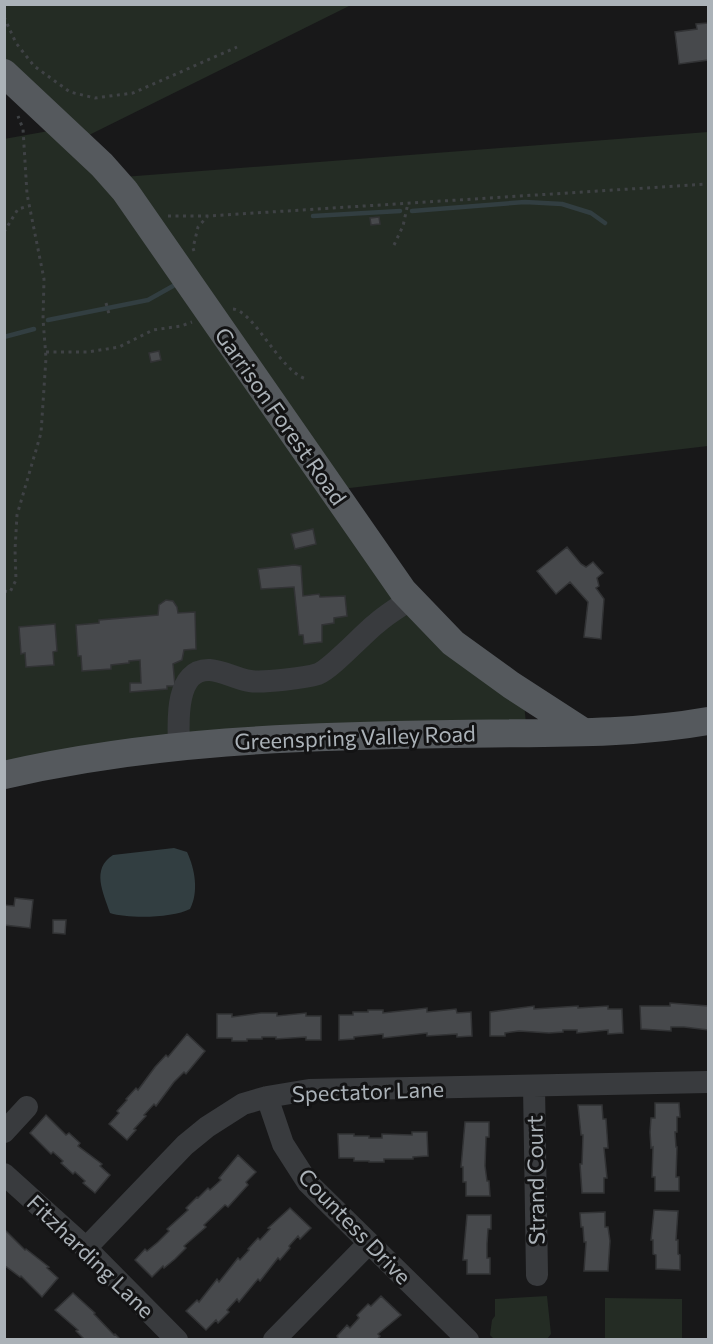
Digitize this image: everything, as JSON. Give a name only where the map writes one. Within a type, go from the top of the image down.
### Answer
[{"type":"main road","name":"Garrison Forest Road","points":[[4,73],[102,165],[125,191],[365,538],[411,599],[453,643],[511,685],[582,731]]},
{"type":"main road","name":"Greenspring Valley Road","points":[[4,775],[73,760],[179,745],[300,737],[634,730],[708,721]]},
{"type":"street","points":[[179,745],[178,711],[188,682],[198,672],[217,671],[250,681],[320,673],[378,622],[411,599]]},
{"type":"street","name":"Spectator Lane","points":[[86,1248],[192,1139],[225,1114],[243,1104],[267,1097],[309,1090],[708,1082]]},
{"type":"street","name":"Strand Court","points":[[534,1086],[537,1275]]},
{"type":"street","name":"Countess Drive","points":[[267,1097],[279,1137],[308,1183],[369,1243],[456,1336]]},
{"type":"street","points":[[4,1132],[27,1107]]},
{"type":"street","name":"Fitzharding Lane","points":[[4,1174],[86,1248],[177,1340]]},
{"type":"street","points":[[274,1340],[369,1243]]},
{"type":"path","points":[[4,17],[16,43],[34,66],[70,92],[95,98],[133,93],[237,47]]},
{"type":"path","points":[[4,591],[10,592],[16,580],[17,515],[41,434],[45,393],[44,279],[29,206],[23,129],[17,113]]},
{"type":"path","points":[[148,224],[159,218],[175,215],[208,216],[708,184]]},
{"type":"path","points":[[394,245],[403,226],[408,203]]},
{"type":"path","points":[[4,232],[18,209],[29,206]]},
{"type":"path","points":[[197,256],[193,248],[198,227],[208,216]]},
{"type":"path","points":[[229,301],[249,317],[270,346],[299,377],[306,379]]},
{"type":"path","points":[[106,303],[109,314]]},
{"type":"path","points":[[227,309],[237,309]]},
{"type":"path","points":[[46,352],[88,352],[119,347],[153,330],[181,326],[196,320]]},
{"type":"shaded area","points":[[5,4],[351,5],[85,137],[123,177],[708,132],[708,446],[324,491],[524,704],[526,723],[5,766],[4,139],[71,127],[5,61]]},
{"type":"shaded area","points":[[174,848],[187,852],[192,866],[195,888],[190,909],[151,917],[110,913],[101,881],[102,867],[106,861],[113,855]]},
{"type":"shaded area","points":[[547,1296],[551,1334],[547,1339],[494,1339],[490,1335],[492,1320],[495,1316],[495,1299]]},
{"type":"shaded area","points":[[605,1298],[682,1299],[682,1339],[605,1339]]},
{"type":"building","points":[[708,23],[708,60],[679,64],[675,32],[697,29],[696,24]]},
{"type":"building","points":[[379,217],[380,224],[371,225],[370,218]]},
{"type":"building","points":[[159,351],[161,360],[151,362],[149,353]]},
{"type":"building","points":[[313,529],[316,544],[295,549],[291,534]]},
{"type":"building","points":[[567,547],[581,564],[586,567],[593,562],[603,573],[597,578],[599,586],[596,588],[604,599],[601,639],[584,637],[588,602],[570,582],[556,594],[537,571]]},
{"type":"building","points":[[301,566],[303,596],[319,594],[320,597],[345,596],[347,616],[334,618],[334,623],[322,625],[322,642],[304,644],[303,635],[299,635],[294,587],[261,589],[258,569]]},
{"type":"building","points":[[166,600],[173,601],[178,613],[195,612],[196,649],[184,650],[182,660],[173,664],[175,686],[167,686],[167,689],[130,692],[130,683],[141,683],[140,660],[111,665],[111,669],[82,671],[81,656],[78,656],[76,625],[99,623],[99,620],[158,615],[159,605]]},
{"type":"building","points":[[55,624],[57,651],[53,652],[54,665],[26,667],[25,653],[21,654],[19,627]]},
{"type":"building","points":[[15,898],[33,900],[30,928],[4,925],[4,905],[14,906]]},
{"type":"building","points":[[53,920],[66,920],[65,934],[53,933]]},
{"type":"building","points":[[670,1003],[708,1006],[708,1030],[684,1027],[671,1027],[671,1031],[641,1029],[640,1006],[670,1006]]},
{"type":"building","points":[[534,1006],[534,1009],[608,1006],[608,1009],[622,1009],[623,1033],[608,1034],[608,1030],[577,1033],[577,1030],[563,1030],[563,1032],[549,1033],[519,1031],[505,1033],[505,1036],[490,1036],[490,1012]]},
{"type":"building","points":[[427,1008],[427,1012],[456,1009],[457,1013],[471,1012],[472,1036],[457,1037],[457,1034],[427,1036],[427,1033],[383,1038],[383,1034],[339,1040],[339,1015],[353,1015],[353,1012],[368,1012],[368,1010],[383,1010],[383,1013]]},
{"type":"building","points":[[277,1013],[277,1016],[306,1013],[306,1016],[321,1016],[321,1040],[306,1040],[306,1037],[276,1039],[276,1037],[262,1037],[262,1039],[247,1039],[247,1041],[232,1041],[232,1038],[217,1038],[217,1014],[232,1014],[232,1017]]},
{"type":"building","points":[[187,1034],[205,1051],[186,1074],[184,1072],[174,1082],[156,1106],[154,1104],[144,1115],[146,1116],[127,1140],[109,1124],[119,1113],[117,1111],[126,1099],[136,1088],[138,1090],[155,1067],[166,1055],[168,1057]]},
{"type":"building","points":[[655,1103],[679,1103],[680,1117],[677,1117],[677,1132],[675,1132],[676,1177],[679,1177],[679,1191],[655,1191],[655,1177],[652,1177],[653,1147],[651,1148],[650,1132],[651,1118],[655,1118]]},
{"type":"building","points":[[578,1105],[602,1105],[603,1119],[606,1119],[608,1148],[604,1148],[607,1178],[604,1178],[604,1193],[582,1193],[580,1164],[582,1164],[583,1135],[581,1135]]},
{"type":"building","points":[[46,1115],[66,1135],[69,1133],[80,1143],[78,1146],[102,1164],[100,1166],[110,1175],[95,1193],[83,1183],[85,1181],[75,1172],[73,1174],[61,1163],[63,1161],[53,1152],[51,1154],[30,1133]]},
{"type":"building","points":[[465,1122],[489,1122],[485,1166],[490,1196],[466,1196],[466,1182],[463,1182],[463,1167],[461,1167]]},
{"type":"building","points":[[412,1132],[427,1132],[428,1156],[413,1157],[413,1159],[384,1159],[384,1162],[339,1158],[338,1134],[382,1138],[382,1134],[412,1135]]},
{"type":"building","points":[[238,1155],[256,1172],[246,1182],[248,1185],[228,1207],[225,1205],[204,1225],[206,1227],[184,1246],[186,1248],[175,1259],[164,1268],[163,1266],[152,1277],[135,1260],[145,1249],[147,1251],[169,1231],[167,1229],[188,1210],[186,1208],[197,1197],[208,1188],[210,1190],[221,1180],[219,1178]]},
{"type":"building","points":[[290,1208],[311,1228],[300,1239],[298,1236],[280,1260],[278,1258],[239,1302],[237,1299],[218,1323],[216,1320],[206,1330],[186,1311],[197,1300],[199,1302],[217,1279],[219,1282],[238,1258],[240,1260],[258,1238],[260,1240],[270,1229],[268,1228]]},
{"type":"building","points":[[654,1210],[678,1211],[676,1240],[678,1240],[678,1254],[680,1255],[680,1270],[656,1269],[656,1255],[653,1254],[653,1240],[651,1240]]},
{"type":"building","points":[[605,1212],[605,1227],[608,1227],[610,1241],[608,1271],[584,1271],[586,1242],[584,1242],[580,1213]]},
{"type":"building","points":[[467,1215],[491,1215],[491,1229],[488,1229],[487,1244],[490,1274],[467,1274],[467,1260],[463,1260]]},
{"type":"building","points":[[4,1229],[25,1250],[49,1267],[47,1268],[58,1278],[42,1297],[21,1276],[4,1265]]},
{"type":"building","points":[[73,1293],[121,1340],[85,1340],[76,1331],[78,1330],[55,1310]]},
{"type":"building","points":[[381,1296],[401,1315],[378,1334],[380,1336],[377,1340],[336,1340],[347,1325],[350,1328],[359,1318],[357,1315],[368,1304],[371,1306]]},
{"type":"waterway","points":[[412,211],[525,202],[562,204],[591,213],[605,223]]},
{"type":"waterway","points":[[313,216],[400,211]]},
{"type":"waterway","points":[[48,320],[148,300],[173,286]]},
{"type":"waterway","points":[[4,337],[34,329]]}]
